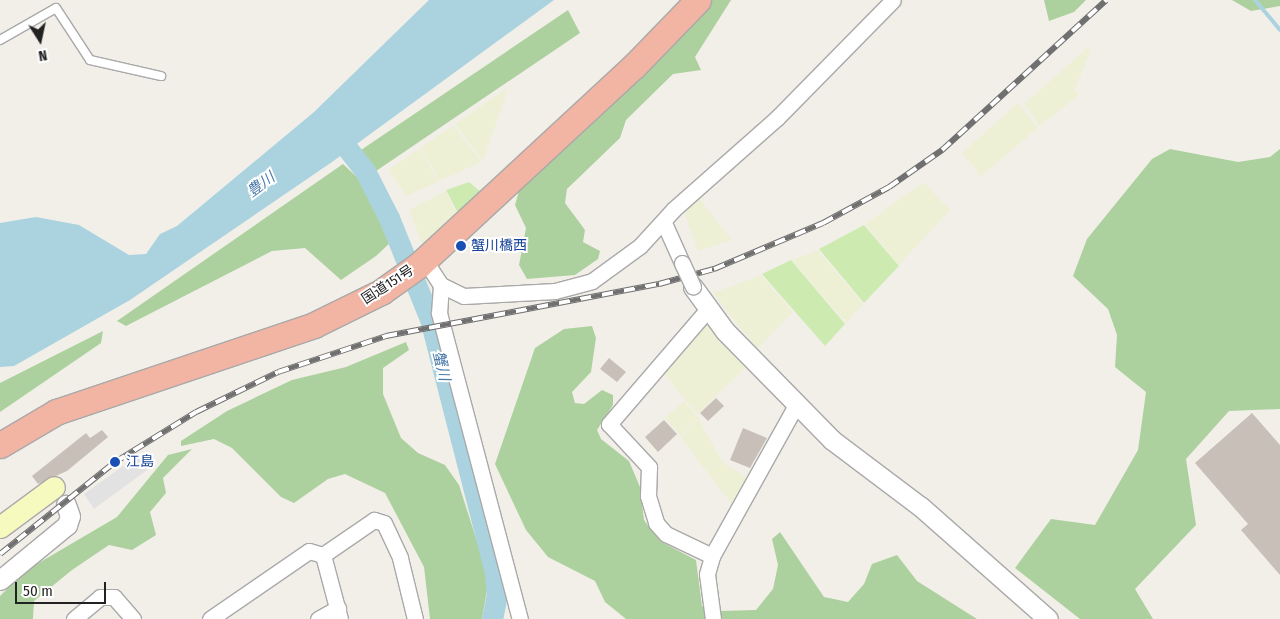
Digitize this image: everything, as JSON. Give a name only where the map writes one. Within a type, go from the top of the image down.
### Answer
[{"type":"highway","name":"国道151号","points":[[0,445],[48,416],[94,397],[314,325],[414,268],[634,66],[698,0]]},
{"type":"main road","points":[[0,527],[54,487]]},
{"type":"street","points":[[414,268],[464,296],[573,288],[614,269],[831,66],[893,0]]},
{"type":"street","points":[[664,223],[693,287],[708,309],[796,405],[832,440],[920,508],[1048,619]]},
{"type":"street","points":[[442,285],[439,313],[520,619]]},
{"type":"street","points":[[708,309],[609,424],[649,467],[648,496],[656,523],[666,534],[712,556]]},
{"type":"street","points":[[713,619],[707,574],[712,556],[796,405]]},
{"type":"street","points":[[0,580],[67,524],[70,516],[66,505],[54,487]]},
{"type":"street","points":[[210,619],[309,552],[323,555],[374,520],[384,523],[400,558],[414,619]]},
{"type":"street","points":[[318,619],[339,613],[323,555]]},
{"type":"street","points":[[74,619],[100,597],[114,597],[133,619]]},
{"type":"lane","points":[[0,40],[56,8],[90,60],[162,76]]},
{"type":"green space","points":[[711,0],[731,0],[695,57],[701,70],[673,74],[626,120],[620,138],[567,189],[565,203],[585,230],[583,242],[600,251],[598,259],[575,275],[527,279],[519,265],[526,228],[515,205],[519,191]]},
{"type":"green space","points":[[1044,0],[1086,0],[1074,12],[1049,21]]},
{"type":"green space","points":[[1232,0],[1280,0],[1280,6],[1251,11]]},
{"type":"green space","points":[[568,10],[580,33],[376,171],[361,150]]},
{"type":"green space","points":[[1087,48],[1091,49],[1075,90],[1079,95],[1040,126],[1024,104]]},
{"type":"green space","points":[[507,88],[505,99],[483,161],[455,124]]},
{"type":"green space","points":[[1018,103],[1038,128],[981,176],[962,153]]},
{"type":"green space","points":[[453,126],[482,162],[439,181],[421,147]]},
{"type":"green space","points":[[420,148],[438,182],[406,196],[388,170]]},
{"type":"green space","points":[[1170,149],[1238,162],[1270,157],[1280,149],[1280,409],[1229,411],[1186,459],[1196,525],[1135,589],[1153,619],[1080,619],[1015,568],[1051,519],[1095,525],[1138,450],[1146,392],[1115,367],[1117,335],[1108,309],[1073,276],[1087,239],[1152,159]]},
{"type":"green space","points":[[343,164],[359,179],[391,242],[376,256],[341,280],[305,248],[272,251],[126,326],[117,321]]},
{"type":"green space","points":[[469,182],[481,192],[458,213],[446,190]]},
{"type":"green space","points":[[924,182],[950,210],[899,265],[865,224]]},
{"type":"green space","points":[[446,191],[457,214],[422,244],[409,210]]},
{"type":"green space","points":[[698,197],[732,240],[698,251],[684,212]]},
{"type":"green space","points":[[864,225],[899,266],[864,303],[819,249]]},
{"type":"green space","points":[[818,250],[863,304],[846,323],[792,260]]},
{"type":"green space","points":[[791,260],[845,324],[825,346],[762,274]]},
{"type":"green space","points":[[761,275],[793,312],[757,349],[713,293]]},
{"type":"green space","points":[[706,316],[747,366],[697,414],[660,369]]},
{"type":"green space","points":[[592,326],[596,338],[591,372],[572,392],[575,403],[584,404],[602,390],[613,395],[613,405],[597,430],[601,439],[629,461],[640,487],[644,520],[660,541],[696,560],[702,606],[719,611],[756,610],[773,589],[778,565],[772,539],[780,532],[824,597],[848,602],[864,584],[872,564],[897,555],[917,581],[977,619],[626,619],[605,602],[595,581],[548,557],[526,530],[495,464],[535,348],[564,329]]},
{"type":"green space","points":[[103,331],[101,343],[0,412],[0,383]]},
{"type":"green space","points":[[406,342],[409,350],[383,368],[383,394],[401,438],[418,453],[445,465],[459,485],[489,579],[482,619],[430,619],[424,567],[385,493],[345,474],[328,479],[294,503],[281,497],[232,448],[214,439],[181,446],[181,441],[227,411],[292,380],[346,367]]},
{"type":"green space","points":[[684,401],[699,418],[681,436],[665,418]]},
{"type":"green space","points":[[699,419],[722,462],[752,481],[736,510],[681,438]]},
{"type":"green space","points":[[192,449],[163,478],[166,493],[150,512],[156,535],[132,550],[109,545],[72,570],[34,601],[33,619],[0,619],[0,596],[25,571],[117,517],[168,455]]},
{"type":"shaded area","points":[[137,456],[147,470],[94,509],[84,494]]},
{"type":"water","name":"豊川","points":[[429,0],[554,0],[332,162],[130,300],[14,366],[0,367],[0,223],[36,217],[79,225],[129,255],[146,254],[160,234],[177,226],[314,112]]},
{"type":"building","points":[[609,358],[626,372],[617,382],[600,369]]},
{"type":"building","points":[[716,398],[724,406],[708,421],[700,413]]},
{"type":"building","points":[[1252,413],[1280,445],[1280,575],[1241,530],[1248,524],[1195,463]]},
{"type":"building","points":[[664,420],[677,434],[658,452],[645,437]]},
{"type":"building","points":[[743,428],[767,438],[750,468],[730,460]]},
{"type":"building","points":[[102,430],[108,437],[67,471],[38,484],[32,476],[86,433],[90,438]]},
{"type":"waterway","points":[[1255,0],[1280,30]]},
{"type":"waterway","name":"蟹川","points":[[333,130],[365,171],[389,218],[430,319],[495,573],[497,594],[492,619]]},
{"type":"railway","points":[[0,554],[115,462],[196,412],[278,372],[386,336],[659,284],[714,269],[823,223],[889,187],[942,150],[1106,0]]},
{"type":"place","name":"蟹川橋西","points":[[461,246]]},
{"type":"place","name":"江島","points":[[115,462]]}]
